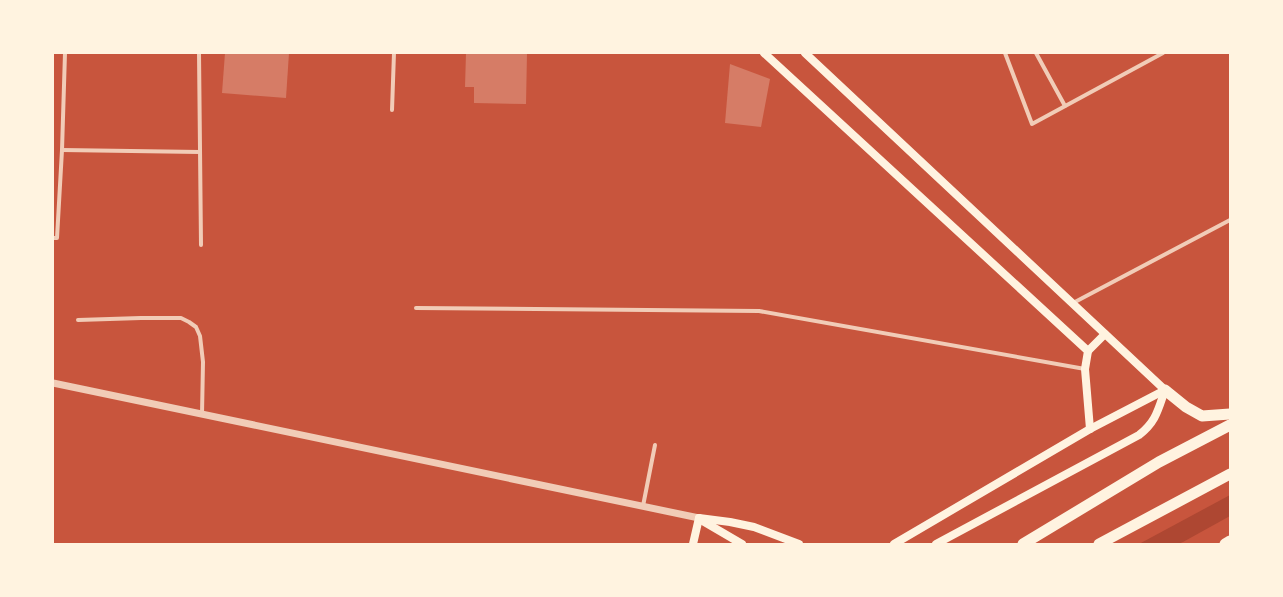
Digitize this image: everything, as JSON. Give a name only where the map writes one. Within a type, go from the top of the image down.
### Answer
[{"type":"highway","points":[[1165,390],[1186,407],[1202,416],[1230,414]]},
{"type":"highway","points":[[1023,544],[1159,462],[1230,425]]},
{"type":"highway","points":[[1099,544],[1230,474]]},
{"type":"highway","points":[[1225,544],[1230,541]]},
{"type":"main road","points":[[764,53],[1088,351]]},
{"type":"main road","points":[[805,53],[1165,390]]},
{"type":"main road","points":[[1090,429],[1085,369],[1088,351],[1105,334]]},
{"type":"main road","points":[[894,544],[1090,429],[1165,390]]},
{"type":"main road","points":[[936,544],[1139,435],[1153,421],[1158,412],[1165,390]]},
{"type":"main road","points":[[699,518],[741,544]]},
{"type":"main road","points":[[693,544],[699,518]]},
{"type":"main road","points":[[699,518],[754,527],[798,544]]},
{"type":"street","points":[[55,238],[62,150],[65,53]]},
{"type":"street","points":[[199,53],[201,245]]},
{"type":"street","points":[[392,110],[394,53]]},
{"type":"street","points":[[1005,53],[1032,124],[1162,53]]},
{"type":"street","points":[[1036,53],[1065,106]]},
{"type":"street","points":[[62,150],[200,152]]},
{"type":"street","points":[[1073,304],[1230,220]]},
{"type":"street","points":[[416,308],[759,311],[1085,369]]},
{"type":"street","points":[[78,320],[180,318],[196,327],[200,336],[203,362],[202,415]]},
{"type":"street","points":[[53,383],[699,518]]},
{"type":"street","points":[[643,506],[655,445]]},
{"type":"shaded area","points":[[1230,495],[1230,516],[1183,542],[1178,544],[1139,544]]},
{"type":"building","points":[[225,53],[289,53],[286,98],[222,93]]},
{"type":"building","points":[[466,53],[527,53],[526,104],[474,103],[474,87],[465,87]]},
{"type":"building","points":[[730,64],[770,79],[761,127],[725,123]]}]
